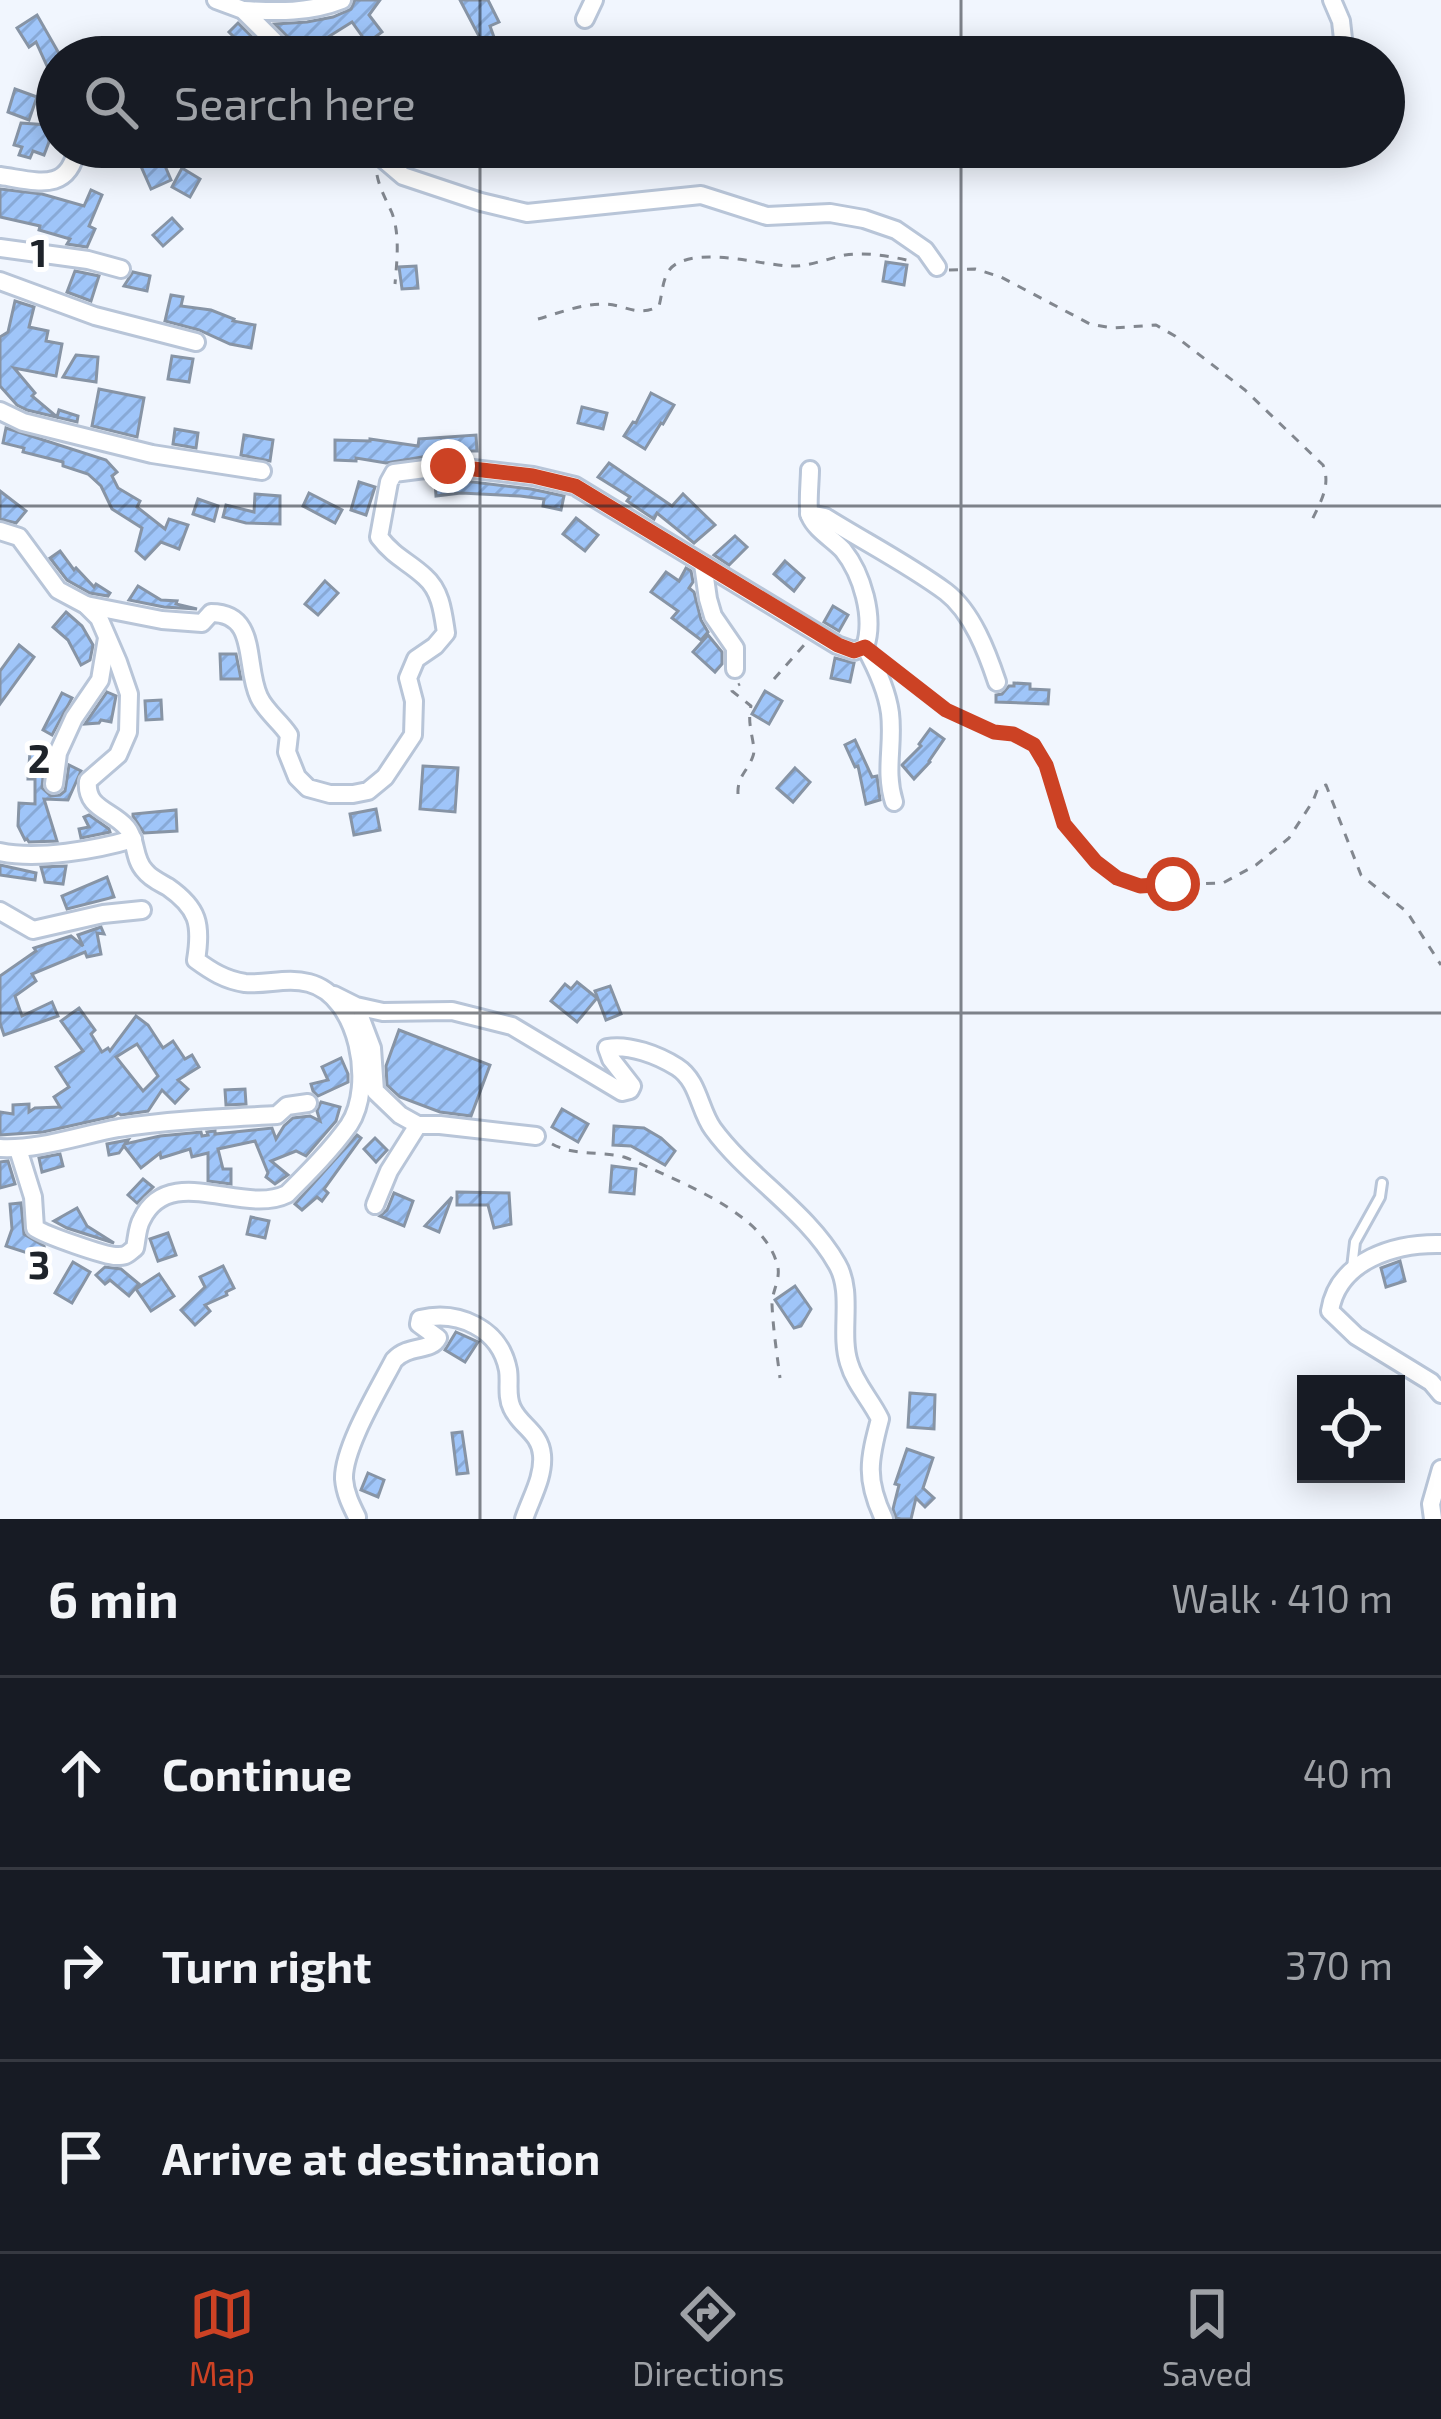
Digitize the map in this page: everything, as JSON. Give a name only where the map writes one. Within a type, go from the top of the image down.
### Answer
[{"type":"street","points":[[216,0],[243,10],[277,12],[316,10],[342,0]]},
{"type":"street","points":[[585,19],[594,0]]},
{"type":"street","points":[[1332,0],[1343,36]]},
{"type":"street","points":[[243,10],[269,36]]},
{"type":"street","points":[[0,176],[47,183],[67,175],[71,168]]},
{"type":"street","points":[[393,168],[403,176],[526,213],[700,195],[767,216],[830,213],[864,219],[896,230],[925,250],[937,267]]},
{"type":"street","points":[[0,248],[121,268]]},
{"type":"street","points":[[0,281],[95,316],[196,342]]},
{"type":"street","points":[[0,406],[22,422],[152,454],[262,471]]},
{"type":"street","points":[[0,531],[19,537],[58,590],[86,605],[202,623],[211,614],[224,613],[241,624],[257,694],[289,735],[287,752],[296,777],[308,788],[330,794],[368,791],[386,777],[413,735],[414,701],[408,678],[416,658],[446,633],[442,604],[429,579],[393,556],[379,537],[394,473],[448,466],[575,486],[823,637],[854,651],[865,647]]},
{"type":"street","points":[[810,470],[809,514],[857,570],[869,624],[865,647],[890,712],[888,782],[894,802]]},
{"type":"street","points":[[809,514],[825,517],[949,594],[986,649],[997,682]]},
{"type":"street","points":[[703,564],[713,616],[735,648],[735,669]]},
{"type":"street","points":[[86,605],[107,637],[129,694],[128,732],[118,755],[88,781],[87,793],[94,804],[127,828],[144,871],[190,904],[197,920],[196,959],[215,974],[247,983],[286,979],[313,984],[356,1006],[383,1012],[452,1012],[512,1025],[622,1093],[632,1086],[607,1048],[643,1051],[680,1068],[697,1090],[710,1126],[809,1226],[840,1267],[848,1362],[880,1419],[868,1474],[884,1519]]},
{"type":"street","points":[[54,784],[58,753],[100,680],[107,637]]},
{"type":"street","points":[[0,852],[38,855],[133,839]]},
{"type":"street","points":[[0,910],[33,931],[142,910]]},
{"type":"street","points":[[308,1103],[287,1106],[277,1115],[134,1126],[9,1148],[33,1197],[35,1228],[103,1254],[120,1256],[135,1248],[140,1222],[163,1196],[197,1191],[274,1201],[287,1194],[352,1122],[362,1083],[354,1024],[331,993]]},
{"type":"street","points":[[356,1006],[372,1048],[374,1091],[400,1115],[418,1125],[536,1136]]},
{"type":"street","points":[[375,1205],[389,1171],[418,1125]]},
{"type":"street","points":[[1441,1244],[1383,1253],[1352,1269],[1333,1294],[1330,1311],[1356,1336],[1431,1382],[1441,1394]]},
{"type":"street","points":[[356,1517],[344,1472],[394,1360],[403,1351],[436,1343],[438,1338],[418,1324],[420,1319],[459,1317],[497,1345],[506,1362],[512,1411],[540,1444],[543,1460],[538,1484],[524,1519]]},
{"type":"street","points":[[1433,1519],[1431,1504],[1441,1469]]},
{"type":"lane","points":[[1352,1269],[1355,1242],[1380,1198],[1382,1183]]},
{"type":"path","points":[[374,168],[398,243],[395,284]]},
{"type":"path","points":[[538,319],[608,303],[649,312],[659,306],[671,267],[705,257],[794,266],[847,255],[883,255],[953,271],[975,269],[1001,277],[1090,324],[1112,328],[1156,325],[1175,336],[1245,390],[1323,465],[1328,476],[1312,520]]},
{"type":"path","points":[[774,679],[807,642],[823,637]]},
{"type":"path","points":[[865,647],[946,710],[1034,745],[1046,765],[1064,824],[1096,862],[1117,878],[1140,886],[1223,883],[1256,865],[1289,838],[1318,788],[1326,785],[1360,874],[1407,912],[1441,965]]},
{"type":"path","points":[[735,669],[743,678],[732,691],[751,706],[747,719],[755,748],[737,784],[738,794]]},
{"type":"path","points":[[536,1136],[565,1151],[628,1158],[692,1185],[752,1228],[772,1251],[779,1273],[772,1298],[780,1378]]},
{"type":"building","points":[[355,0],[380,0],[369,15],[382,32],[362,36],[352,22],[330,36],[287,36],[275,24],[333,17],[351,9]]},
{"type":"building","points":[[460,0],[488,0],[499,22],[490,26],[494,36],[479,36]]},
{"type":"building","points":[[37,15],[49,36],[36,36],[29,47],[17,28]]},
{"type":"building","points":[[238,23],[251,36],[233,36],[229,32]]},
{"type":"building","points":[[15,89],[36,97],[29,120],[8,112]]},
{"type":"building","points":[[21,123],[36,124],[36,152],[30,158],[19,155],[22,147],[14,145]]},
{"type":"building","points":[[142,168],[166,168],[171,180],[151,189]]},
{"type":"building","points":[[182,168],[200,179],[190,197],[172,187]]},
{"type":"building","points":[[0,189],[84,206],[91,190],[102,195],[89,226],[95,229],[87,247],[67,244],[70,239],[39,230],[40,226],[0,217]]},
{"type":"building","points":[[172,218],[182,229],[163,246],[153,235]]},
{"type":"building","points":[[886,262],[907,265],[904,285],[883,281]]},
{"type":"building","points":[[416,266],[418,288],[402,289],[399,267]]},
{"type":"building","points":[[75,271],[99,276],[91,301],[67,292]]},
{"type":"building","points":[[133,272],[150,276],[147,291],[124,286]]},
{"type":"building","points":[[171,295],[183,297],[181,306],[255,325],[251,348],[165,321]]},
{"type":"building","points":[[15,301],[34,307],[29,327],[48,331],[46,341],[62,344],[56,376],[14,368],[35,393],[32,396],[57,417],[59,410],[78,416],[77,422],[27,410],[0,386],[0,337],[8,332]]},
{"type":"building","points":[[76,355],[98,357],[96,382],[63,377]]},
{"type":"building","points":[[172,356],[193,359],[189,382],[168,379]]},
{"type":"building","points":[[99,389],[144,398],[137,437],[92,426]]},
{"type":"building","points":[[651,393],[674,405],[645,449],[624,436]]},
{"type":"building","points":[[582,407],[607,413],[603,429],[578,423]]},
{"type":"building","points":[[6,428],[106,460],[117,472],[112,476],[118,488],[140,501],[137,507],[165,529],[169,519],[188,525],[179,549],[161,542],[145,559],[136,551],[142,528],[112,509],[101,486],[63,462],[3,443]]},
{"type":"building","points":[[175,429],[198,433],[196,448],[173,444]]},
{"type":"building","points":[[244,435],[273,440],[270,461],[241,455]]},
{"type":"building","points":[[476,435],[477,451],[386,463],[335,460],[335,440],[418,446],[419,439]]},
{"type":"building","points":[[609,463],[672,506],[683,494],[715,525],[694,543],[657,513],[654,519],[598,477]]},
{"type":"building","points":[[435,481],[564,496],[561,510],[543,506],[544,499],[520,496],[436,496]]},
{"type":"building","points":[[359,482],[375,487],[366,515],[351,510]]},
{"type":"building","points":[[0,491],[26,511],[16,523],[0,519]]},
{"type":"building","points":[[309,493],[342,510],[335,523],[303,506]]},
{"type":"building","points":[[255,494],[280,496],[280,524],[223,517],[226,505],[254,512]]},
{"type":"building","points":[[198,499],[218,506],[214,521],[193,514]]},
{"type":"building","points":[[576,518],[598,535],[585,551],[563,534]]},
{"type":"building","points":[[735,536],[747,547],[729,565],[714,555]]},
{"type":"building","points":[[60,551],[74,570],[108,596],[90,593],[67,580],[50,558]]},
{"type":"building","points":[[785,561],[804,578],[794,591],[774,574]]},
{"type":"building","points":[[686,568],[691,571],[689,588],[708,632],[701,640],[672,618],[678,611],[651,592],[666,572],[679,581]]},
{"type":"building","points":[[325,581],[338,593],[318,615],[305,604]]},
{"type":"building","points":[[138,586],[161,600],[197,609],[129,600]]},
{"type":"building","points":[[833,606],[848,615],[839,631],[824,622]]},
{"type":"building","points":[[66,612],[93,645],[90,660],[81,665],[68,640],[53,627]]},
{"type":"building","points":[[708,635],[722,652],[722,664],[715,672],[693,652]]},
{"type":"building","points":[[19,645],[34,657],[0,704],[0,671]]},
{"type":"building","points":[[220,654],[236,654],[241,679],[221,679]]},
{"type":"building","points":[[835,658],[854,663],[850,682],[831,678]]},
{"type":"building","points":[[1014,683],[1049,690],[1048,704],[996,702],[996,695]]},
{"type":"building","points":[[765,691],[782,701],[769,724],[752,714]]},
{"type":"building","points":[[107,692],[116,696],[111,722],[85,724]]},
{"type":"building","points":[[62,693],[72,698],[52,735],[43,730]]},
{"type":"building","points":[[161,700],[162,719],[146,720],[145,701]]},
{"type":"building","points":[[930,729],[944,739],[914,779],[902,765]]},
{"type":"building","points":[[855,740],[872,777],[877,776],[880,800],[866,804],[858,766],[845,745]]},
{"type":"building","points":[[30,752],[45,754],[42,788],[51,796],[65,791],[69,765],[81,771],[68,800],[44,799],[57,841],[29,842],[18,826],[19,803],[35,804],[35,779],[28,779]]},
{"type":"building","points":[[423,766],[458,768],[455,812],[420,809]]},
{"type":"building","points":[[795,768],[810,782],[793,802],[777,788]]},
{"type":"building","points":[[376,809],[380,830],[354,835],[350,814]]},
{"type":"building","points":[[176,810],[177,831],[144,833],[133,816],[133,814]]},
{"type":"building","points":[[89,815],[110,832],[81,838],[79,829],[89,827],[84,817]]},
{"type":"building","points":[[0,865],[36,873],[35,880],[0,875]]},
{"type":"building","points":[[66,866],[63,884],[45,882],[41,867]]},
{"type":"building","points":[[107,877],[114,897],[67,909],[62,896]]},
{"type":"building","points":[[101,927],[104,934],[97,933],[101,954],[87,957],[85,952],[32,974],[36,981],[15,996],[22,1016],[52,1002],[58,1016],[4,1035],[0,976],[34,948],[71,936],[83,946],[78,935]]},
{"type":"building","points":[[577,982],[597,998],[577,1022],[551,1001],[565,984],[571,989]]},
{"type":"building","points":[[610,986],[621,1014],[606,1020],[595,991]]},
{"type":"building","points":[[79,1008],[95,1030],[91,1034],[102,1052],[110,1051],[136,1016],[163,1048],[173,1041],[185,1059],[192,1055],[199,1067],[178,1080],[188,1089],[175,1103],[162,1090],[148,1111],[118,1113],[43,1132],[0,1135],[0,1112],[13,1114],[13,1105],[29,1104],[29,1112],[60,1107],[54,1097],[69,1087],[56,1067],[83,1051],[61,1021]],"holes":[[[137,1044],[158,1076],[143,1091],[116,1057]]]},
{"type":"building","points":[[399,1030],[490,1065],[471,1116],[440,1112],[400,1097],[387,1085],[386,1066]]},
{"type":"building","points":[[341,1058],[348,1082],[318,1096],[311,1084],[328,1080],[322,1067]]},
{"type":"building","points":[[245,1089],[246,1104],[226,1105],[225,1090]]},
{"type":"building","points":[[321,1102],[340,1107],[336,1121],[306,1156],[296,1151],[271,1161],[288,1175],[275,1184],[266,1177],[255,1141],[218,1149],[223,1169],[231,1169],[231,1184],[208,1181],[208,1153],[192,1157],[190,1149],[161,1158],[160,1153],[141,1168],[124,1146],[109,1155],[107,1144],[201,1132],[202,1136],[272,1128],[276,1139],[293,1118],[310,1116],[320,1121]]},
{"type":"building","points":[[562,1109],[588,1124],[578,1142],[552,1127]]},
{"type":"building","points":[[614,1126],[644,1128],[675,1151],[665,1165],[631,1146],[613,1145]]},
{"type":"building","points":[[357,1135],[361,1138],[324,1189],[328,1193],[302,1210],[295,1204]]},
{"type":"building","points":[[375,1138],[387,1150],[376,1162],[364,1149]]},
{"type":"building","points":[[60,1154],[63,1166],[42,1172],[39,1158]]},
{"type":"building","points":[[8,1161],[15,1184],[0,1188],[0,1162]]},
{"type":"building","points":[[612,1166],[636,1169],[634,1194],[610,1192]]},
{"type":"building","points":[[143,1179],[153,1187],[137,1203],[128,1195]]},
{"type":"building","points":[[457,1192],[509,1193],[511,1224],[494,1228],[488,1205],[457,1205]]},
{"type":"building","points":[[394,1193],[413,1201],[404,1226],[380,1216]]},
{"type":"building","points":[[452,1197],[439,1232],[425,1226]]},
{"type":"building","points":[[21,1203],[24,1234],[44,1246],[47,1257],[31,1258],[31,1254],[6,1246],[12,1229],[10,1204]]},
{"type":"building","points":[[77,1208],[87,1226],[114,1243],[54,1221]]},
{"type":"building","points":[[251,1217],[269,1221],[265,1238],[247,1234]]},
{"type":"building","points":[[168,1233],[176,1255],[158,1261],[150,1239]]},
{"type":"building","points":[[1400,1261],[1405,1281],[1386,1287],[1381,1268]]},
{"type":"building","points":[[73,1262],[90,1272],[72,1303],[55,1293]]},
{"type":"building","points":[[223,1266],[234,1288],[205,1305],[210,1311],[195,1325],[181,1310],[205,1287],[200,1277]]},
{"type":"building","points":[[105,1267],[121,1269],[139,1284],[129,1296],[110,1280],[105,1284],[96,1275]]},
{"type":"building","points":[[159,1274],[174,1296],[151,1311],[136,1289]]},
{"type":"building","points":[[795,1286],[811,1309],[801,1326],[794,1328],[775,1300]]},
{"type":"building","points":[[456,1332],[478,1342],[465,1362],[445,1350]]},
{"type":"building","points":[[910,1393],[935,1395],[934,1429],[908,1427]]},
{"type":"building","points":[[462,1432],[468,1473],[457,1474],[452,1433]]},
{"type":"building","points":[[907,1449],[933,1458],[923,1488],[934,1498],[925,1507],[916,1498],[911,1519],[901,1519],[893,1509],[899,1485],[895,1484]]},
{"type":"building","points":[[368,1473],[384,1480],[378,1497],[361,1490]]},
{"type":"route","points":[[448,466],[575,486],[838,645],[854,651],[865,647],[946,710],[1034,745],[1046,765],[1064,824],[1096,862],[1117,878],[1140,886],[1173,884]]}]
